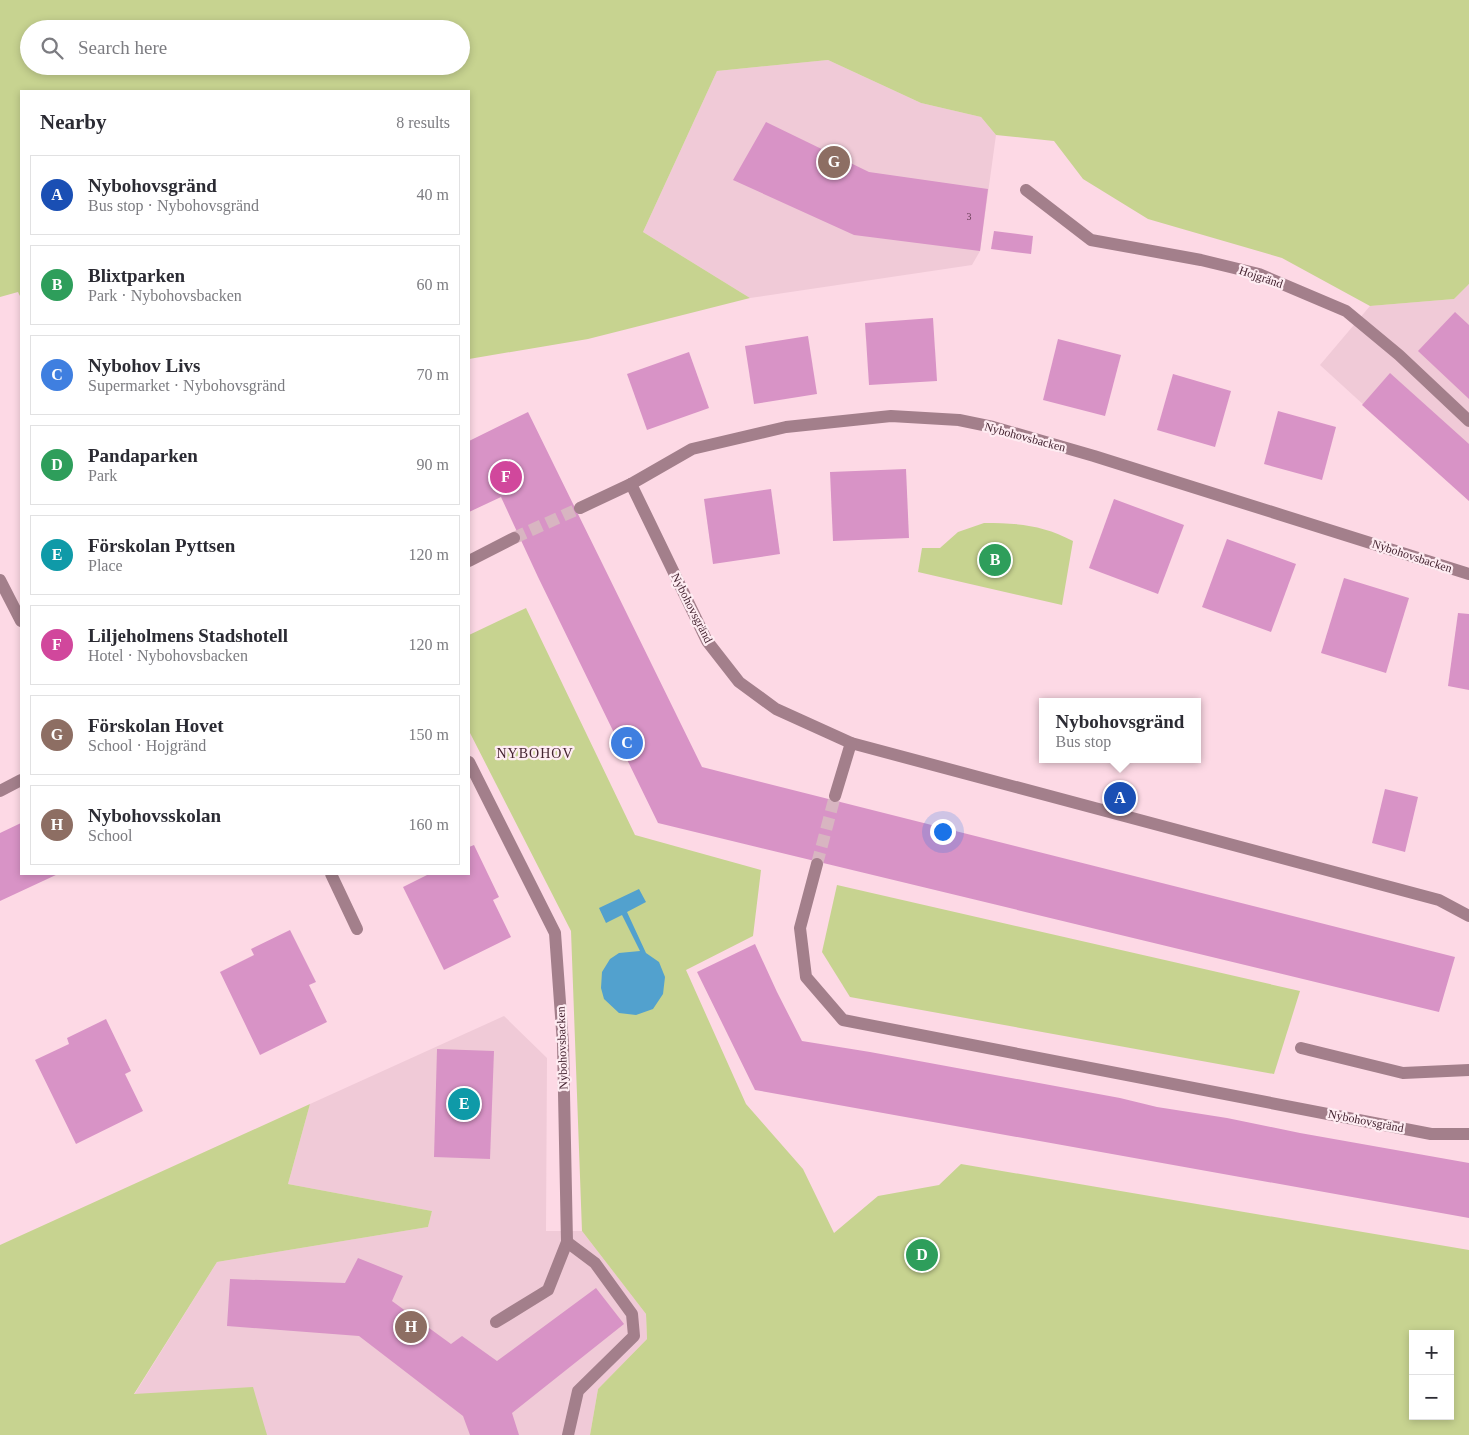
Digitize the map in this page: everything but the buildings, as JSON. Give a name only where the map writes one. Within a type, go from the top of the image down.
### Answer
[{"type":"street","name":"Hojgränd","points":[[1026,190],[1091,240],[1201,260],[1260,274],[1346,311],[1399,355],[1469,421]]},
{"type":"street","name":"Nybohovsbacken","points":[[580,508],[631,484],[692,449],[786,427],[891,416],[959,420],[992,427],[1094,456],[1469,574]]},
{"type":"street","name":"Nybohovsgränd","points":[[631,484],[707,641],[739,682],[776,709],[851,743],[1439,900],[1469,916]]},
{"type":"street","points":[[470,560],[514,538]]},
{"type":"street","points":[[0,580],[20,619]]},
{"type":"street","points":[[835,796],[851,743]]},
{"type":"street","name":"Nybohovsbacken","points":[[470,764],[556,933],[563,1044],[567,1242],[548,1290],[496,1322]]},
{"type":"street","points":[[0,791],[20,781]]},
{"type":"street","name":"Nybohovsgränd","points":[[817,864],[800,928],[806,977],[842,1020],[1431,1134],[1469,1134]]},
{"type":"street","points":[[330,875],[357,929]]},
{"type":"street","points":[[1301,1048],[1402,1072],[1469,1070]]},
{"type":"street","points":[[567,1242],[595,1262],[632,1314],[634,1336],[578,1391],[568,1435]]},
{"type":"shaded area","points":[[828,60],[921,103],[981,117],[996,135],[980,251],[972,265],[750,298],[643,232],[717,71]]},
{"type":"shaded area","points":[[1469,284],[1469,501],[1320,365],[1370,306],[1454,299]]},
{"type":"shaded area","points":[[504,1016],[547,1058],[546,1231],[582,1231],[646,1314],[647,1339],[598,1389],[590,1435],[111,1435],[217,1262],[428,1227],[432,1211],[288,1184],[310,1104]]},
{"type":"green space","points":[[0,0],[1469,0],[1469,284],[1454,299],[1370,306],[1282,258],[1148,219],[1083,179],[1054,141],[996,135],[981,117],[921,103],[828,60],[717,71],[643,232],[750,298],[588,339],[470,359],[470,90],[20,90],[20,296],[18,292],[0,297]]},
{"type":"green space","points":[[984,523],[1041,528],[1073,541],[1062,605],[918,572],[922,548],[940,548],[958,532]]},
{"type":"green space","points":[[526,608],[635,835],[761,870],[753,936],[686,970],[746,1104],[803,1169],[834,1233],[878,1196],[939,1185],[961,1164],[1469,1250],[1469,1435],[590,1435],[598,1389],[647,1339],[646,1314],[582,1231],[571,931],[470,733],[470,635]]},
{"type":"green space","points":[[837,885],[1300,991],[1274,1074],[850,997],[822,952]]},
{"type":"green space","points":[[310,1104],[288,1184],[432,1211],[428,1227],[217,1262],[134,1394],[253,1387],[267,1435],[0,1435],[0,1245]]},
{"type":"water","points":[[639,889],[646,902],[627,912],[646,953],[659,962],[665,977],[663,994],[653,1009],[636,1015],[619,1013],[604,999],[601,988],[602,972],[610,959],[619,953],[640,951],[622,915],[606,923],[599,908]]},
{"type":"tunnel","points":[[514,538],[580,508]]},
{"type":"tunnel","points":[[817,864],[835,796]]},
{"type":"place","name":"Förskolan Hovet","points":[[834,162]]},
{"type":"place","name":"Liljeholmens Stadshotell","points":[[506,477]]},
{"type":"place","name":"Blixtparken","points":[[995,560]]},
{"type":"place","name":"Nybohov Livs","points":[[627,743]]},
{"type":"place","name":"Nybohovsgränd","points":[[1120,798]]},
{"type":"place","name":"Förskolan Pyttsen","points":[[464,1104]]},
{"type":"place","name":"Pandaparken","points":[[922,1255]]},
{"type":"place","name":"Nybohovsskolan","points":[[411,1327]]},
{"type":"district","name":"NYBOHOV","points":[[535,753]]}]
